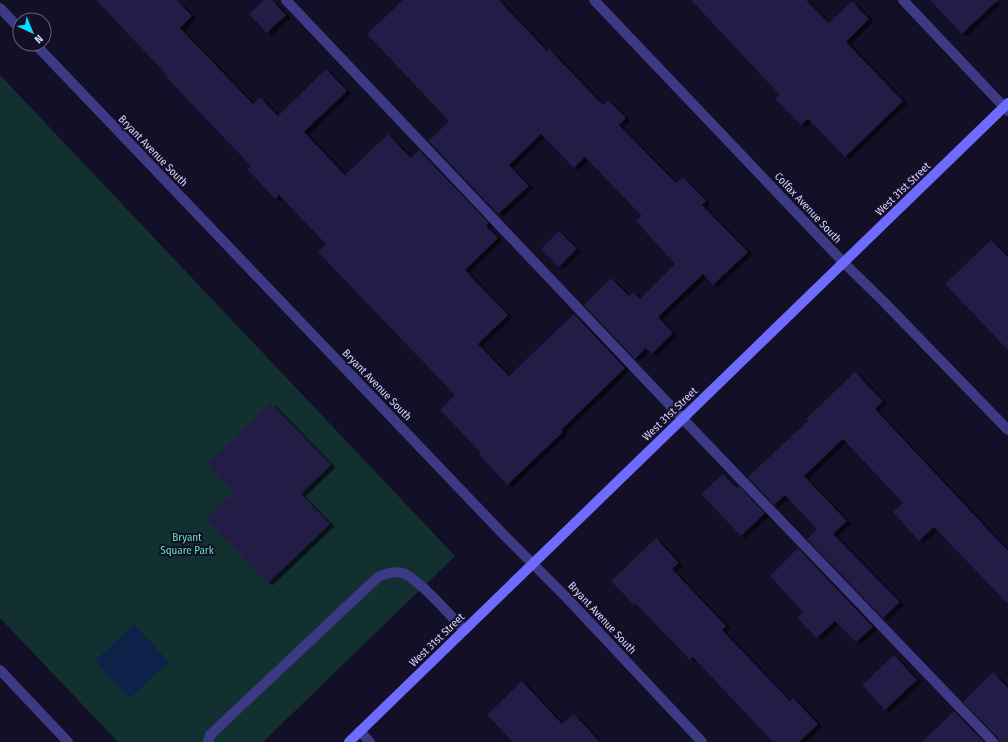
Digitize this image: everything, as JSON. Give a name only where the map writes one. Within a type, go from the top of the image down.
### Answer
[{"type":"street","points":[[286,0],[683,419],[993,742]]},
{"type":"street","name":"Colfax Avenue South","points":[[594,0],[844,263],[884,302],[1008,430]]},
{"type":"street","points":[[903,0],[1007,107]]},
{"type":"street","points":[[0,8],[12,21]]},
{"type":"street","name":"Bryant Avenue South","points":[[42,52],[496,527],[565,596],[702,742]]},
{"type":"street","name":"West 31st Street","points":[[349,742],[1007,107]]},
{"type":"street","points":[[208,742],[210,735],[378,577],[392,572],[404,573],[416,580],[464,630]]},
{"type":"street","points":[[0,670],[68,742]]},
{"type":"street","points":[[360,731],[370,742]]},
{"type":"green space","name":"Bryant Square Park","points":[[0,75],[455,556],[263,742],[118,742],[0,618]]},
{"type":"water","points":[[134,624],[169,662],[130,698],[95,661]]},
{"type":"building","points":[[96,0],[177,0],[192,16],[180,28],[253,104],[260,97],[278,116],[326,69],[347,91],[304,132],[345,175],[388,134],[411,158],[419,150],[489,223],[486,226],[498,238],[465,270],[508,315],[478,344],[509,376],[574,314],[625,368],[561,430],[563,432],[507,485],[479,454],[481,453],[440,410],[455,395],[318,252],[326,244],[279,195],[275,199],[247,169],[251,166],[166,77],[167,75]]},
{"type":"building","points":[[264,0],[272,0],[286,15],[267,33],[249,14]]},
{"type":"building","points":[[403,0],[499,0],[547,51],[549,49],[603,105],[608,100],[626,118],[619,125],[676,183],[683,177],[706,201],[702,205],[748,252],[713,285],[703,274],[658,317],[673,333],[652,354],[646,348],[635,359],[584,305],[611,278],[629,296],[633,292],[640,299],[675,264],[636,221],[642,216],[585,157],[574,168],[541,134],[509,165],[529,186],[498,214],[429,141],[449,121],[367,34]]},
{"type":"building","points":[[691,0],[806,0],[829,23],[852,1],[869,19],[846,42],[903,101],[845,157],[808,119],[801,125],[775,99],[780,95]]},
{"type":"building","points":[[930,0],[998,0],[962,34]]},
{"type":"building","points":[[559,231],[577,249],[559,267],[541,249]]},
{"type":"building","points":[[991,240],[1008,257],[1008,350],[945,284]]},
{"type":"building","points":[[855,372],[883,401],[875,409],[1008,551],[1008,604],[934,527],[919,541],[893,512],[903,503],[843,439],[804,476],[847,521],[833,534],[900,602],[883,618],[807,539],[817,529],[785,495],[774,505],[748,477],[808,421],[806,419]]},
{"type":"building","name":"Bryant Square Park","points":[[271,403],[331,465],[301,494],[330,524],[268,583],[206,519],[234,492],[207,464]]},
{"type":"building","points":[[723,474],[737,488],[739,486],[765,513],[741,536],[701,494]]},
{"type":"building","points":[[656,538],[679,563],[672,569],[726,626],[722,630],[790,701],[793,698],[818,724],[799,742],[773,742],[693,657],[690,660],[636,604],[634,605],[611,581]]},
{"type":"building","points":[[798,548],[873,627],[856,642],[835,621],[817,638],[797,618],[803,612],[770,576]]},
{"type":"building","points":[[894,655],[917,680],[885,710],[862,685]]},
{"type":"building","points":[[993,672],[1008,688],[1008,742],[999,742],[998,738],[963,702]]},
{"type":"building","points":[[522,681],[562,724],[574,714],[600,742],[513,742],[487,715]]},
{"type":"building","points":[[954,711],[984,742],[922,742]]}]
